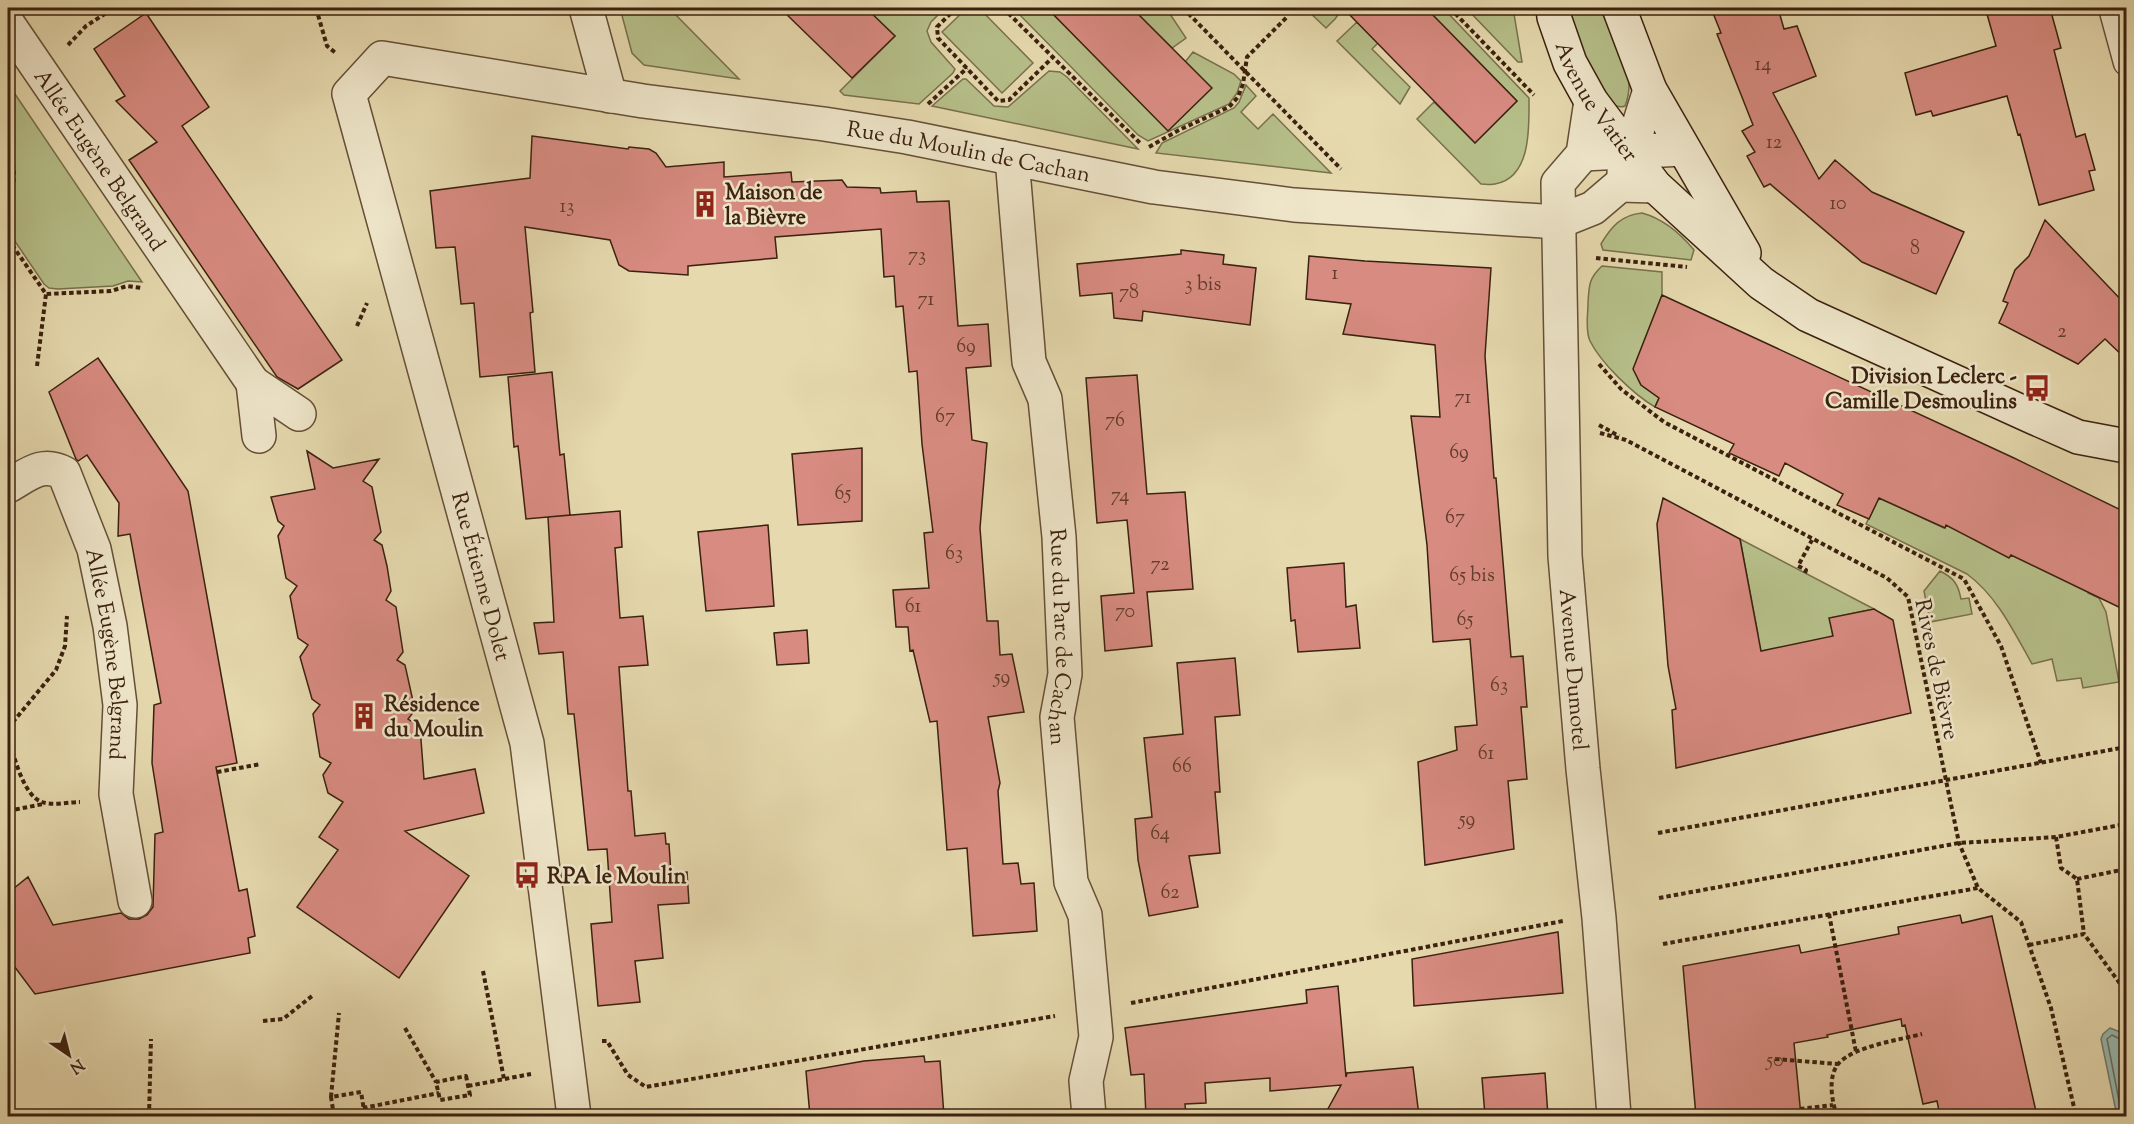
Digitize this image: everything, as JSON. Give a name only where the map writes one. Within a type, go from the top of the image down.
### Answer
[{"type":"street","points":[[586,8],[610,96]]},
{"type":"street","name":"Avenue Vatier","points":[[1553,8],[1570,63],[1591,101],[1655,186],[1761,283],[1808,315],[2024,413],[2078,437],[2127,446]]},
{"type":"street","points":[[1619,8],[1650,90],[1761,283]]},
{"type":"street","name":"Allée Eugène Belgrand","points":[[8,24],[253,383],[299,414]]},
{"type":"street","name":"Rue du Moulin de Cachan","points":[[382,58],[610,96],[907,137],[1154,187],[1294,205],[1558,222]]},
{"type":"street","name":"Rue Étienne Dolet","points":[[382,58],[349,94],[527,743],[574,1116]]},
{"type":"street","points":[[1558,222],[1593,208],[1620,185],[1650,90]]},
{"type":"street","points":[[1591,101],[1583,154],[1683,149]]},
{"type":"street","name":"Avenue Dumotel","points":[[1583,154],[1558,183],[1565,556],[1583,770],[1599,918],[1614,1116]]},
{"type":"street","name":"Rue du Parc de Cachan","points":[[1012,158],[1029,362],[1045,399],[1059,537],[1065,674],[1057,717],[1071,882],[1085,915],[1096,1037],[1086,1081],[1089,1116]]},
{"type":"street","points":[[1620,185],[1655,186]]},
{"type":"street","name":"Allée Eugène Belgrand","points":[[253,383],[259,436]]},
{"type":"street","name":"Allée Eugène Belgrand","points":[[8,486],[43,467],[54,468],[64,473],[94,549],[110,626],[120,705],[116,794],[135,901]]},
{"type":"lane","points":[[2111,8],[2127,63]]},
{"type":"path","points":[[41,73],[86,26],[114,8]]},
{"type":"path","points":[[316,8],[327,46],[336,54]]},
{"type":"path","points":[[956,8],[937,27],[938,38],[998,101],[1009,100],[1053,57]]},
{"type":"path","points":[[1003,8],[1146,149],[1179,130],[1229,107],[1238,97],[1246,72],[1247,57],[1288,16]]},
{"type":"path","points":[[1183,8],[1344,172]]},
{"type":"path","points":[[1450,8],[1534,94]]},
{"type":"path","points":[[921,110],[967,68]]},
{"type":"path","points":[[8,112],[16,97]]},
{"type":"path","points":[[8,141],[14,164],[12,191],[8,197]]},
{"type":"path","points":[[8,239],[46,294],[37,366]]},
{"type":"path","points":[[1591,257],[1692,267]]},
{"type":"path","points":[[46,294],[111,291],[127,286],[136,287]]},
{"type":"path","points":[[357,326],[364,310]]},
{"type":"path","points":[[1614,381],[1664,422],[1964,579],[2001,646],[2041,763]]},
{"type":"path","points":[[1598,424],[1626,440]]},
{"type":"path","name":"Rives de Bièvre","points":[[1590,430],[1626,440],[1887,578],[1908,597],[1959,843],[1978,888],[2021,922],[2051,1008],[2076,1116]]},
{"type":"path","points":[[1805,573],[1806,570],[1798,566],[1812,540]]},
{"type":"path","points":[[8,728],[56,670],[65,646],[68,614]]},
{"type":"path","points":[[8,737],[24,782],[37,800],[44,803]]},
{"type":"path","points":[[1658,832],[2127,747]]},
{"type":"path","points":[[217,772],[261,764]]},
{"type":"path","points":[[8,811],[50,803]]},
{"type":"path","points":[[1659,898],[1959,843],[2056,837],[2127,824]]},
{"type":"path","points":[[2056,837],[2061,868],[2077,879],[2127,869]]},
{"type":"path","points":[[2077,879],[2084,934],[2127,992]]},
{"type":"path","points":[[1663,944],[1978,888]]},
{"type":"path","points":[[1829,914],[1856,1052]]},
{"type":"path","points":[[1124,1004],[1566,920]]},
{"type":"path","points":[[2029,945],[2084,934]]},
{"type":"path","points":[[483,971],[504,1079]]},
{"type":"path","points":[[263,1021],[282,1019],[312,996]]},
{"type":"path","points":[[334,1116],[331,1097],[339,1013]]},
{"type":"path","points":[[607,1041],[628,1075],[646,1087],[1055,1016]]},
{"type":"path","points":[[405,1028],[436,1082],[440,1100],[470,1095],[466,1076],[436,1082]]},
{"type":"path","points":[[1837,1116],[1833,1105],[1832,1079],[1838,1064],[1856,1052],[1922,1034]]},
{"type":"path","points":[[149,1116],[151,1039]]},
{"type":"path","points":[[1775,1059],[1838,1064]]},
{"type":"path","points":[[468,1086],[536,1073]]},
{"type":"path","points":[[331,1097],[361,1092],[365,1116]]},
{"type":"path","points":[[363,1108],[439,1093]]},
{"type":"path","points":[[1800,1109],[1833,1105]]},
{"type":"path","points":[[239,1116],[254,1113],[254,1116]]},
{"type":"green space","points":[[620,8],[669,8],[739,79],[644,65],[632,53]]},
{"type":"green space","points":[[866,8],[945,8],[931,22],[927,31],[931,42],[955,69],[919,104],[844,95],[840,91],[895,36]]},
{"type":"green space","points":[[967,8],[979,8],[1033,63],[1002,93],[942,32]]},
{"type":"green space","points":[[1013,8],[1047,8],[1168,130],[1185,62],[1193,52],[1234,74],[1241,81],[1237,93],[1229,104],[1148,141],[1138,135]]},
{"type":"green space","points":[[1132,8],[1166,8],[1186,38],[1172,48]]},
{"type":"green space","points":[[1305,8],[1343,8],[1326,28]]},
{"type":"green space","points":[[1426,8],[1443,8],[1529,98],[1526,149],[1516,172],[1507,180],[1493,184],[1481,184],[1417,119],[1434,102],[1475,143],[1517,101]]},
{"type":"green space","points":[[1466,8],[1513,8],[1522,62],[1518,62]]},
{"type":"green space","points":[[1566,8],[1601,8],[1627,68],[1629,93],[1625,106],[1615,105],[1605,98],[1596,85]]},
{"type":"green space","points":[[1357,22],[1378,43],[1372,49],[1410,87],[1400,104],[1337,41]]},
{"type":"green space","points":[[1049,71],[1060,72],[1067,77],[1138,149],[932,106],[963,79],[966,79],[994,106],[1008,107]]},
{"type":"green space","points":[[8,84],[142,282],[128,281],[113,286],[49,288],[8,231]]},
{"type":"green space","points":[[1246,85],[1256,96],[1241,112],[1258,129],[1273,114],[1331,173],[1156,153],[1162,143],[1234,108]]},
{"type":"green space","points":[[1642,213],[1671,227],[1683,238],[1694,250],[1691,260],[1603,250],[1601,244],[1617,223],[1628,216]]},
{"type":"green space","points":[[1602,266],[1662,272],[1662,295],[1637,360],[1638,379],[1641,385],[1659,398],[1655,407],[1618,377],[1595,350],[1588,337],[1589,287],[1594,274]]},
{"type":"green space","points":[[1879,498],[1944,528],[1946,525],[2011,555],[2091,585],[2088,593],[2099,598],[2106,612],[2119,682],[2083,688],[2081,678],[2057,681],[2052,659],[2032,664],[2004,615],[1978,583],[1967,574],[1866,524]]},
{"type":"green space","points":[[1740,539],[1874,609],[1830,618],[1833,636],[1754,662],[1758,634]]},
{"type":"green space","points":[[1940,571],[1955,582],[1961,599],[1969,598],[1972,614],[1930,622],[1924,591]]},
{"type":"water","points":[[2110,1028],[2126,1037],[2126,1116],[2117,1116],[2101,1039]]},
{"type":"building","points":[[780,8],[866,8],[895,36],[852,78]]},
{"type":"building","points":[[1047,8],[1132,8],[1212,88],[1168,131]]},
{"type":"building","points":[[1343,8],[1426,8],[1517,101],[1475,143]]},
{"type":"building","points":[[1711,8],[1778,8],[1784,29],[1797,26],[1816,76],[1773,93],[1819,179],[1835,160],[1872,192],[1964,232],[1936,294],[1862,262],[1770,184],[1764,187],[1747,156],[1755,152],[1742,131],[1753,125],[1717,34],[1721,33]]},
{"type":"building","points":[[2011,8],[2050,8],[2061,48],[2054,50],[2076,137],[2085,134],[2095,170],[2089,171],[2094,190],[2039,205],[2007,96],[1933,116],[1931,111],[1916,115],[1905,73],[1996,46],[1987,14]]},
{"type":"building","points":[[146,13],[209,107],[182,126],[342,360],[298,389],[277,377],[129,160],[157,142],[116,101],[125,96],[94,49]]},
{"type":"building","points":[[532,136],[628,149],[629,147],[649,149],[656,153],[666,167],[724,162],[724,177],[791,172],[792,182],[842,180],[847,187],[880,188],[881,193],[916,191],[917,202],[949,201],[958,326],[988,324],[991,366],[966,368],[972,440],[987,443],[980,528],[987,621],[998,621],[1000,655],[1012,654],[1024,712],[988,717],[1000,783],[998,791],[1003,864],[1018,863],[1021,884],[1034,883],[1037,931],[973,936],[967,848],[947,850],[937,721],[930,722],[913,650],[910,651],[908,627],[896,627],[893,590],[929,588],[924,533],[933,532],[922,444],[917,371],[909,372],[903,306],[896,307],[894,276],[884,277],[881,229],[775,237],[777,258],[688,266],[688,275],[629,271],[619,265],[610,240],[525,227],[533,312],[530,313],[535,372],[480,377],[474,303],[461,304],[455,247],[436,248],[430,191],[530,178]]},
{"type":"building","points":[[2045,220],[2127,306],[2127,360],[2105,339],[2078,364],[1999,323],[2008,303],[2003,301],[2015,270],[2029,256]]},
{"type":"building","points":[[1181,250],[1224,255],[1223,264],[1256,268],[1250,325],[1143,311],[1142,321],[1114,318],[1112,293],[1080,296],[1077,264],[1181,254]]},
{"type":"building","points":[[1309,256],[1491,268],[1485,356],[1494,478],[1496,478],[1511,657],[1523,656],[1527,707],[1521,707],[1527,779],[1508,781],[1514,849],[1425,865],[1418,762],[1457,750],[1455,727],[1477,725],[1470,639],[1433,642],[1427,545],[1411,416],[1440,417],[1435,345],[1343,334],[1351,304],[1306,299]]},
{"type":"building","points":[[1662,295],[2014,458],[2127,513],[2127,611],[2011,555],[2009,558],[1946,525],[1945,528],[1879,498],[1869,519],[1837,505],[1843,494],[1785,463],[1779,476],[1729,453],[1734,444],[1655,407],[1659,398],[1641,385],[1633,369]]},
{"type":"building","points":[[98,358],[188,491],[237,763],[216,767],[239,891],[247,889],[255,936],[248,938],[250,953],[35,994],[8,958],[8,893],[28,877],[53,925],[121,913],[129,919],[139,919],[147,915],[153,907],[155,834],[163,832],[152,763],[154,705],[161,703],[130,534],[118,536],[119,503],[87,455],[78,461],[76,459],[49,392]]},
{"type":"building","points":[[552,372],[560,455],[564,454],[570,515],[526,519],[518,446],[514,447],[508,377]]},
{"type":"building","points":[[1137,375],[1147,494],[1185,492],[1193,589],[1147,592],[1152,646],[1105,651],[1101,596],[1134,593],[1127,520],[1097,523],[1086,378]]},
{"type":"building","points":[[862,448],[862,521],[798,525],[792,454]]},
{"type":"building","name":"Résidence du Moulin","points":[[307,451],[333,468],[379,459],[363,481],[372,487],[381,532],[374,540],[382,545],[387,566],[391,591],[386,600],[396,607],[403,652],[397,660],[405,665],[415,710],[408,719],[420,727],[424,779],[475,769],[484,813],[405,831],[469,876],[399,978],[297,907],[338,850],[319,837],[343,802],[328,793],[323,775],[331,763],[320,757],[313,714],[320,705],[312,699],[300,657],[308,645],[298,638],[290,596],[297,586],[286,578],[278,536],[284,526],[278,521],[271,497],[315,489]]},
{"type":"building","points":[[1663,498],[1740,539],[1761,651],[1833,636],[1829,618],[1874,609],[1893,620],[1911,713],[1676,768],[1672,710],[1676,709],[1668,666],[1657,524]]},
{"type":"building","points":[[620,511],[622,547],[615,548],[620,618],[643,616],[648,665],[619,667],[628,791],[631,791],[635,836],[665,833],[666,844],[669,844],[671,874],[687,872],[689,903],[658,905],[663,958],[635,961],[640,1002],[598,1006],[591,924],[612,922],[607,849],[588,850],[574,714],[568,714],[563,652],[539,654],[534,623],[554,622],[548,517]]},
{"type":"building","points":[[768,525],[774,606],[706,611],[698,532]]},
{"type":"building","points":[[1344,563],[1346,607],[1356,605],[1360,648],[1298,652],[1295,620],[1291,621],[1287,568]]},
{"type":"building","points":[[807,630],[809,663],[777,665],[774,633]]},
{"type":"building","points":[[1235,658],[1240,715],[1215,717],[1220,792],[1215,792],[1220,853],[1189,856],[1198,907],[1149,916],[1138,860],[1135,819],[1152,817],[1144,738],[1183,734],[1177,663]]},
{"type":"building","points":[[1960,915],[1962,923],[1992,916],[2037,1116],[1940,1116],[1937,1101],[1923,1104],[1905,1025],[1902,1026],[1901,1019],[1794,1043],[1801,1116],[1696,1116],[1683,966],[1799,945],[1801,953],[1899,934],[1898,927]]},
{"type":"building","points":[[1558,932],[1563,993],[1414,1006],[1412,959]]},
{"type":"building","points":[[1338,986],[1346,1077],[1347,1073],[1413,1067],[1419,1116],[1324,1116],[1341,1085],[1270,1091],[1270,1078],[1205,1083],[1206,1103],[1185,1104],[1186,1116],[1146,1116],[1144,1074],[1131,1075],[1125,1028],[1307,1003],[1306,990]]},
{"type":"building","points":[[924,1056],[925,1062],[940,1061],[944,1116],[810,1116],[806,1071],[864,1061]]},
{"type":"building","points":[[1545,1073],[1548,1116],[1485,1116],[1482,1078]]},
{"type":"place","name":"Maison de la Bièvre","points":[[705,204]]},
{"type":"place","name":"Division Leclerc - Camille Desmoulins","points":[[2037,388]]},
{"type":"place","name":"Résidence du Moulin","points":[[364,716]]},
{"type":"place","name":"RPA le Moulin","points":[[527,875]]}]
